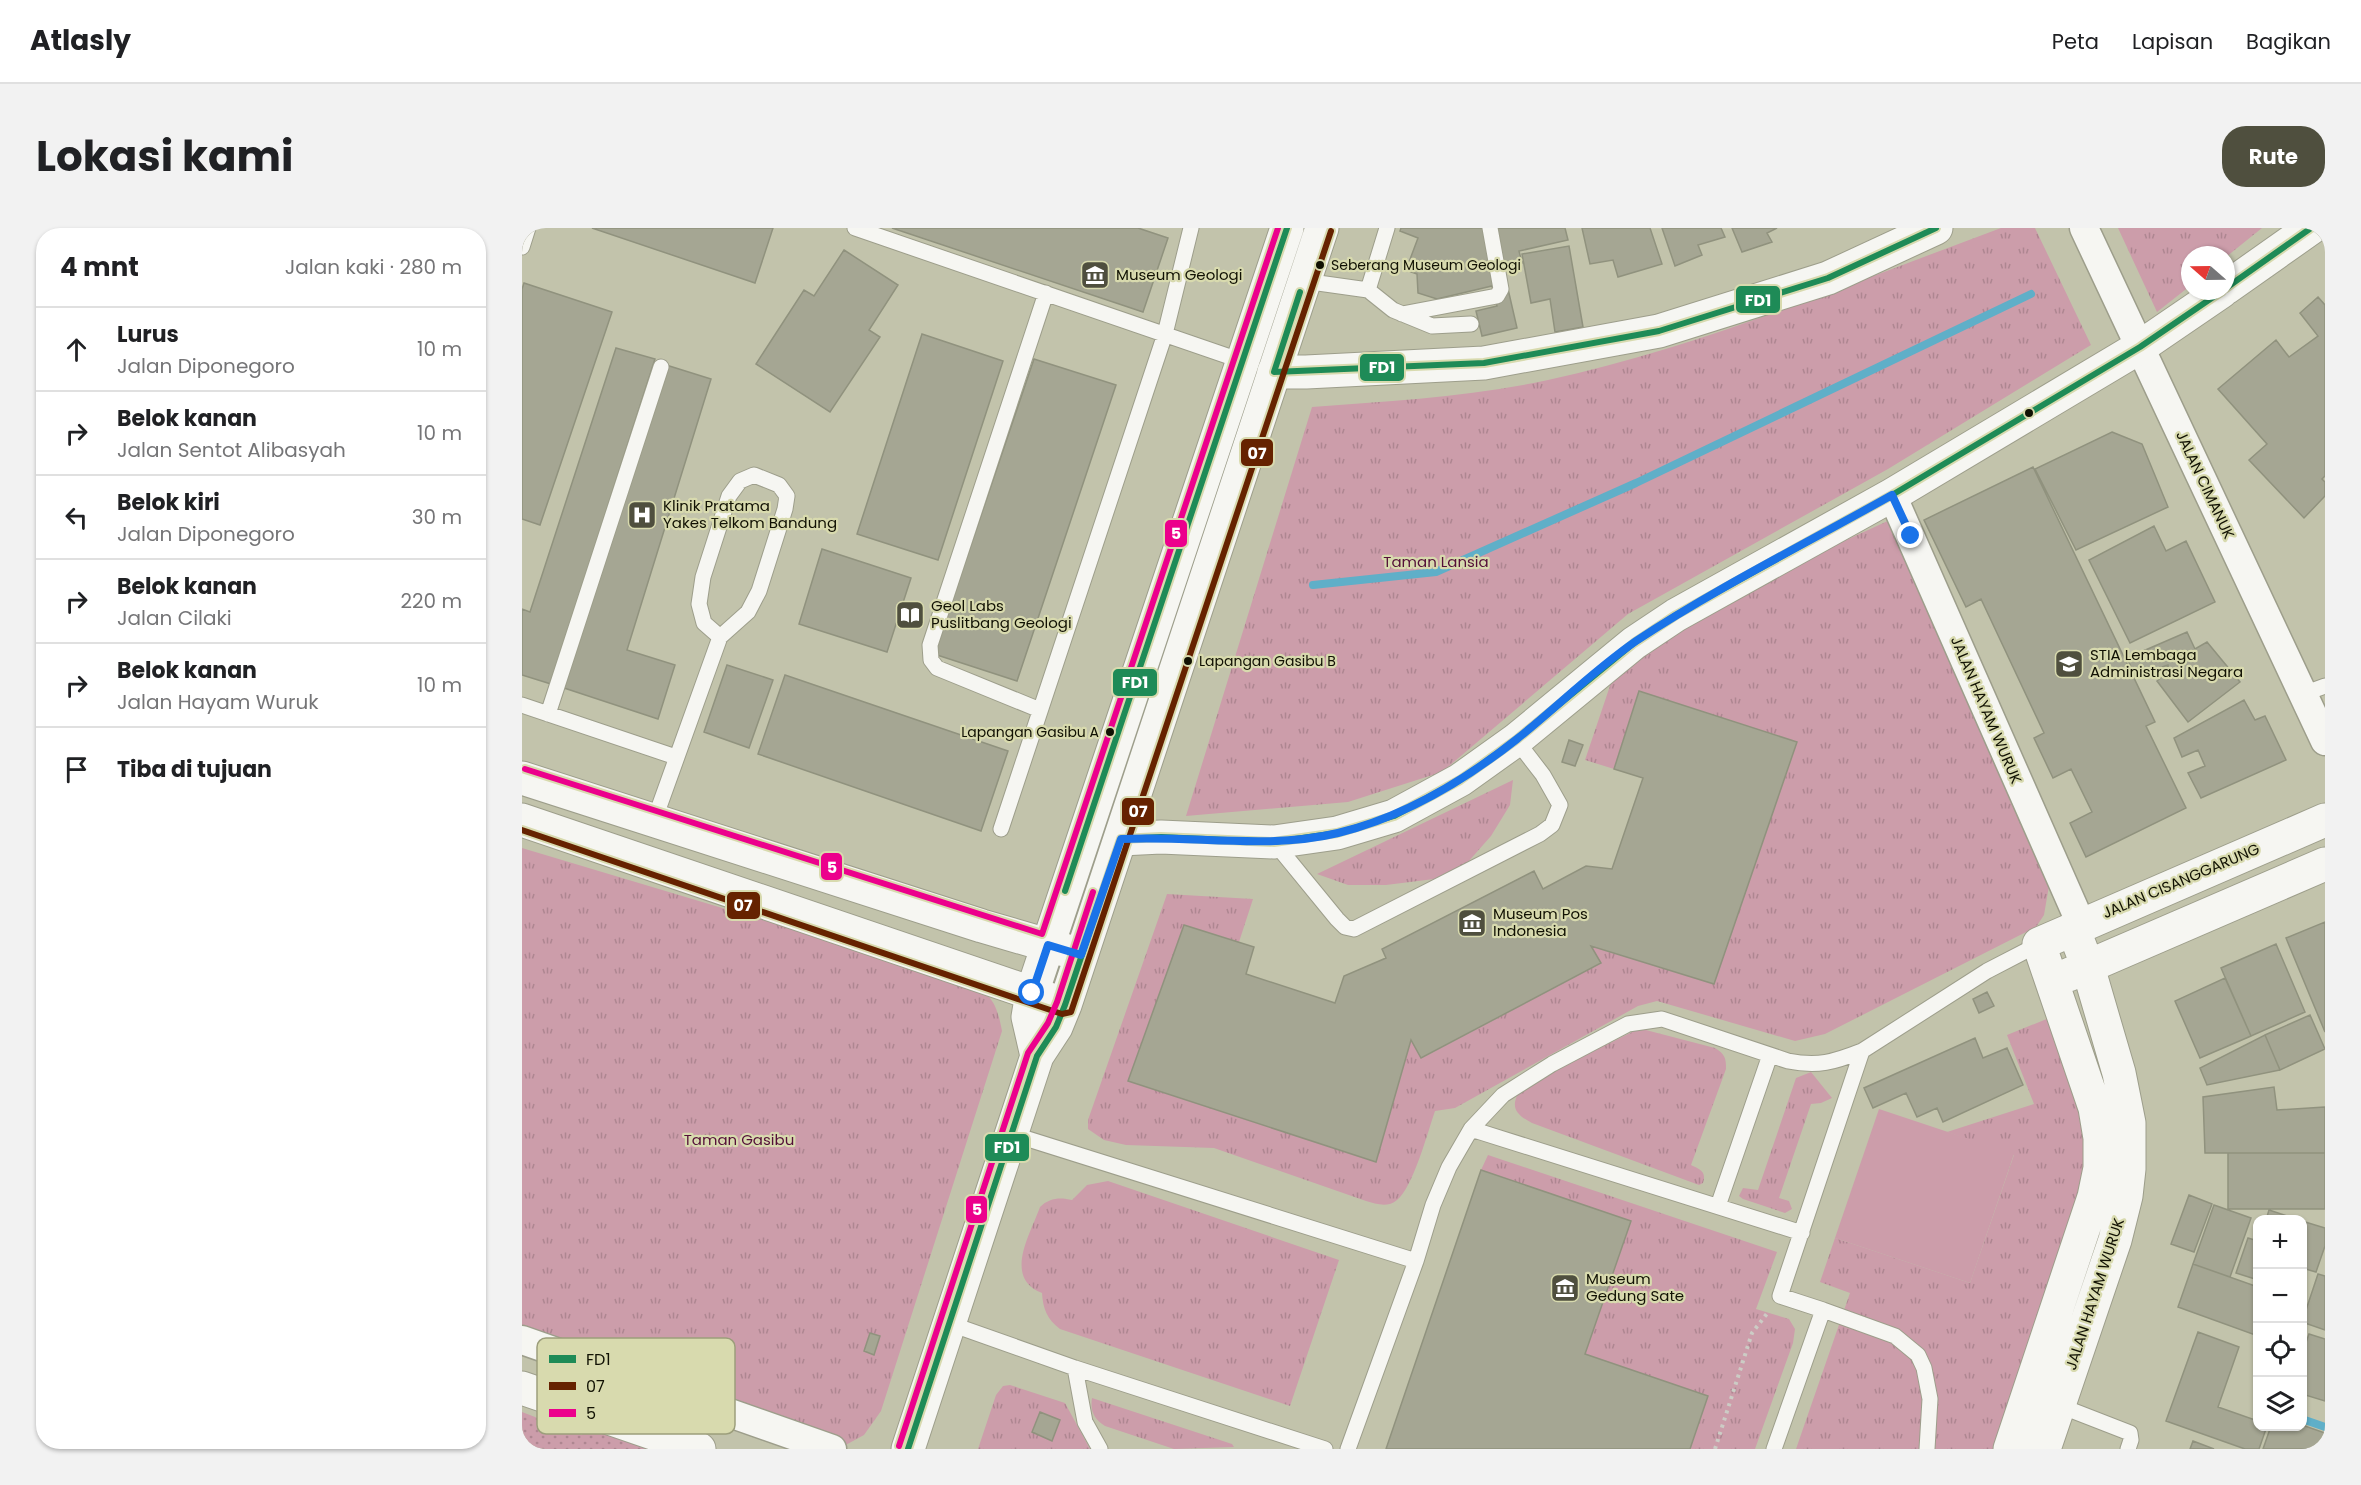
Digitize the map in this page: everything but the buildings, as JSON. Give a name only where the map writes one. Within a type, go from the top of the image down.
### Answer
[{"type":"street","points":[[1036,1056],[1028,1017],[1032,993],[1287,228]]},
{"type":"street","points":[[908,1449],[1036,1056],[1056,1027],[1065,1005],[1322,228]]},
{"type":"street","points":[[1274,372],[1484,363],[1659,331],[1828,278],[1936,228]]},
{"type":"street","name":"JALAN CIMANUK","points":[[2084,228],[2140,347],[2314,690],[2325,741]]},
{"type":"street","points":[[2235,282],[2311,228]]},
{"type":"street","points":[[1121,839],[1161,837],[1274,842],[1337,833],[1394,816],[1460,780],[1516,740],[1634,643],[1676,615],[1892,495],[2140,347],[2209,300]]},
{"type":"street","name":"JALAN HAYAM WURUK","points":[[1892,495],[2077,926],[2119,1073],[2129,1123],[2129,1169],[2126,1196],[2115,1240],[2058,1405],[2050,1447]]},
{"type":"street","points":[[524,786],[654,821],[982,926],[1081,955]]},
{"type":"street","points":[[522,820],[1065,1005]]},
{"type":"street","name":"JALAN CISANGGARUNG","points":[[2038,944],[2325,820]]},
{"type":"street","points":[[2051,982],[2325,864]]},
{"type":"street","name":"JALAN HAYAM WURUK","points":[[2010,1449],[2094,1197],[2100,1168],[2100,1138],[2095,1108],[2038,944]]},
{"type":"street","points":[[2049,1331],[2080,1341]]},
{"type":"street","points":[[522,1340],[537,1345]]},
{"type":"street","points":[[522,1388],[537,1393]]},
{"type":"street","points":[[735,1415],[832,1449]]},
{"type":"street","points":[[655,1434],[699,1449]]},
{"type":"lane","points":[[522,247],[528,228]]},
{"type":"lane","points":[[855,228],[1242,361]]},
{"type":"lane","points":[[1001,829],[1165,334],[1191,228]]},
{"type":"lane","points":[[1368,290],[1387,228]]},
{"type":"lane","points":[[1402,314],[1500,294],[1502,289],[1490,228]]},
{"type":"lane","points":[[1304,281],[1368,290],[1394,310],[1432,326],[1472,324]]},
{"type":"lane","points":[[1040,710],[937,668],[932,660],[930,645],[1046,293]]},
{"type":"lane","points":[[548,714],[660,367]]},
{"type":"lane","points":[[654,821],[720,637],[748,612],[759,591],[785,509],[787,496],[779,485],[754,475],[740,481],[729,496],[703,577],[699,604],[704,623],[720,637]]},
{"type":"lane","points":[[522,705],[676,757]]},
{"type":"lane","points":[[1274,842],[1337,919],[1345,927],[1354,929],[1540,834],[1552,825],[1560,805],[1543,775],[1516,740]]},
{"type":"lane","points":[[1348,1449],[1416,1261],[1433,1205],[1449,1167],[1471,1129],[1503,1095],[1552,1064],[1628,1024],[1662,1020],[1788,1061],[1817,1064],[1834,1062],[1862,1051],[1987,971],[2038,944]]},
{"type":"lane","points":[[1862,1051],[1780,1296],[1895,1336],[1918,1355],[1924,1368],[1930,1399],[1927,1449]]},
{"type":"lane","points":[[1719,1206],[1770,1055]]},
{"type":"lane","points":[[1471,1129],[1802,1233]]},
{"type":"lane","points":[[1012,1134],[1416,1261]]},
{"type":"lane","points":[[1774,1449],[1822,1310]]},
{"type":"lane","points":[[948,1323],[1293,1445],[1325,1449]]},
{"type":"lane","points":[[1075,1368],[1084,1422],[1100,1449]]},
{"type":"lane","points":[[2058,1405],[2130,1433],[2131,1440],[2128,1449]]},
{"type":"path","points":[[1714,1449],[1752,1334],[1780,1296]]},
{"type":"green space","name":"Taman Lansia","points":[[2001,228],[2035,228],[2091,345],[1888,469],[1628,614],[1442,772],[1348,802],[1186,816],[1312,407],[1489,391],[1606,366],[1663,350],[1777,312]]},
{"type":"green space","points":[[2118,228],[2262,228],[2235,250],[2235,246],[2181,246],[2181,293],[2157,312]]},
{"type":"green space","points":[[1892,519],[2050,880],[2044,915],[2036,927],[1825,1034],[1795,1041],[1657,1001],[1638,1006],[1455,1108],[1435,1111],[1409,1184],[1403,1194],[1390,1204],[1382,1205],[1366,1201],[1214,1148],[1126,1145],[1104,1140],[1088,1129],[1088,1120],[1167,894],[1253,899],[1239,942],[1184,925],[1128,1081],[1376,1162],[1411,1040],[1422,1058],[1601,963],[1591,946],[1714,983],[1797,742],[1639,691],[1614,769],[1585,760],[1615,671],[1775,573]]},
{"type":"green space","points":[[1513,780],[1510,805],[1491,836],[1468,862],[1434,879],[1386,885],[1348,885],[1317,874]]},
{"type":"green space","name":"Taman Gasibu","points":[[522,848],[970,982],[993,1002],[1002,1031],[881,1411],[864,1435],[842,1447],[735,1411],[735,1338],[537,1338],[537,1345],[522,1340]]},
{"type":"green space","points":[[2054,1016],[2101,1139],[2002,1449],[1796,1449],[1850,1293],[1820,1282],[1835,1238],[1970,1283],[2014,1155],[1947,1132],[2034,1104],[2007,1035]]},
{"type":"green space","points":[[1642,1029],[1715,1048],[1723,1054],[1725,1059],[1726,1069],[1691,1165],[1703,1173],[1703,1183],[1699,1185],[1532,1123],[1521,1116],[1515,1108],[1516,1099],[1522,1087]]},
{"type":"green space","points":[[1811,1072],[1832,1098],[1811,1104],[1779,1198],[1789,1201],[1792,1209],[1785,1213],[1743,1199],[1739,1196],[1743,1188],[1758,1190],[1796,1078]]},
{"type":"green space","points":[[1879,1109],[2014,1154],[1970,1283],[1835,1238]]},
{"type":"green space","points":[[1488,1155],[1777,1252],[1756,1309],[1789,1319],[1795,1329],[1793,1343],[1755,1449],[1690,1449],[1708,1396],[1585,1354],[1630,1221],[1481,1170]]},
{"type":"green space","points":[[1108,1181],[1339,1260],[1290,1406],[1060,1329],[1052,1321],[1043,1304],[1042,1293],[1030,1286],[1024,1277],[1022,1267],[1026,1243],[1040,1207],[1055,1199],[1072,1200],[1087,1185]]},
{"type":"green space","points":[[1010,1385],[1065,1403],[1090,1449],[978,1449],[996,1395],[1003,1386]]},
{"type":"green space","points":[[1092,1398],[1232,1444],[1234,1447],[1174,1449],[1105,1426],[1094,1414]]},
{"type":"green space","points":[[522,1412],[537,1418],[537,1434],[645,1434],[684,1449],[522,1449]]},
{"type":"waterway","points":[[1313,585],[1436,572],[1636,483],[2031,294]]},
{"type":"waterway","points":[[2307,1421],[2325,1427]]},
{"type":"transit line","name":"5","points":[[525,769],[1042,934],[1278,228]]},
{"type":"transit line","name":"FD1","points":[[1065,891],[1287,228]]},
{"type":"transit line","name":"FD1","points":[[1300,292],[1274,372],[1484,363],[1659,331],[1828,278],[1936,228]]},
{"type":"transit line","name":"FD1","points":[[2235,282],[2311,228]]},
{"type":"transit line","name":"07","points":[[522,830],[1062,1014],[1071,1012],[1331,231]]},
{"type":"transit line","name":"FD1","points":[[908,1449],[1037,1056],[1056,1027],[1065,1005],[1121,839],[1161,837],[1274,842],[1337,833],[1394,816],[1460,780],[1516,740],[1634,643],[1676,615],[1892,495],[2140,347],[2209,300]]},
{"type":"transit line","name":"5","points":[[899,1446],[1028,1053],[1048,1023],[1057,1002],[1093,892]]},
{"type":"place","name":"Seberang Museum Geologi","points":[[1320,265]]},
{"type":"place","name":"Museum Geologi","points":[[1095,275]]},
{"type":"place","name":"Klinik Pratama Yakes Telkom Bandung","points":[[642,515]]},
{"type":"place","name":"Geol Labs Puslitbang Geologi","points":[[910,615]]},
{"type":"place","name":"Lapangan Gasibu B","points":[[1188,661]]},
{"type":"place","name":"STIA Lembaga Administrasi Negara","points":[[2069,664]]},
{"type":"place","name":"Lapangan Gasibu A","points":[[1110,732]]},
{"type":"place","name":"Museum Pos Indonesia","points":[[1472,923]]},
{"type":"place","name":"Museum Gedung Sate","points":[[1565,1288]]},
{"type":"route","points":[[1032,993],[1048,945],[1081,955],[1121,839],[1161,837],[1274,842],[1337,833],[1394,816],[1460,780],[1516,740],[1634,643],[1676,615],[1892,495],[1911,536]]}]
